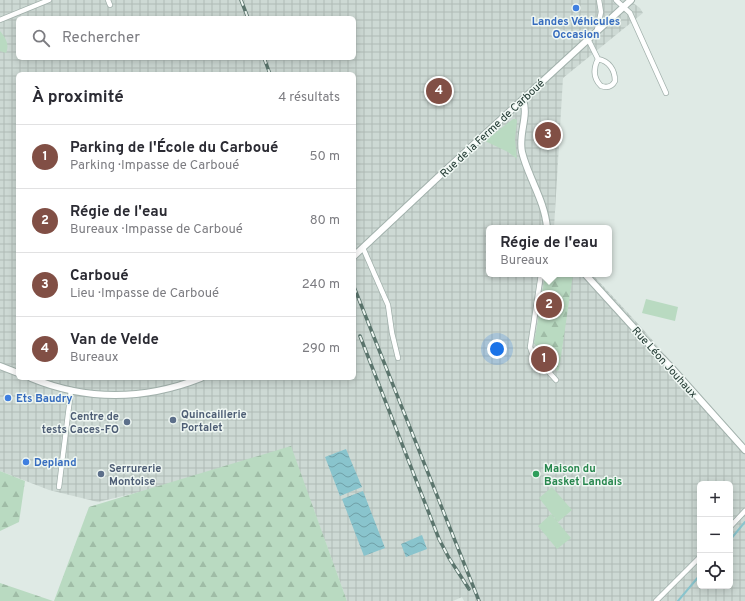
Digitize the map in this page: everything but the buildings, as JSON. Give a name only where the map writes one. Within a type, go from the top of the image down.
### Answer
[{"type":"street","points":[[0,20],[49,0]]},
{"type":"street","points":[[597,32],[600,19],[599,0]]},
{"type":"street","points":[[616,0],[630,13],[666,93]]},
{"type":"street","points":[[624,7],[625,0]]},
{"type":"street","name":"Rue de la Ferme de Carboué","points":[[356,254],[630,0]]},
{"type":"street","points":[[588,40],[598,59],[606,62],[613,70],[615,81],[609,87],[601,86],[594,75],[594,66],[598,59]]},
{"type":"street","points":[[522,100],[525,110],[521,138],[522,151],[545,214],[547,225]]},
{"type":"street","points":[[514,107],[523,120]]},
{"type":"street","points":[[363,248],[388,305],[392,333],[398,358]]},
{"type":"street","points":[[541,277],[530,347],[532,353],[556,380]]},
{"type":"street","name":"Rue Léon Jouhaux","points":[[588,277],[650,346],[670,365],[745,450]]},
{"type":"street","points":[[0,366],[16,372]]},
{"type":"street","points":[[38,380],[71,390],[100,395],[135,394],[167,390],[194,380]]},
{"type":"street","points":[[59,487],[71,390]]},
{"type":"street","points":[[733,524],[745,511]]},
{"type":"street","points":[[656,601],[697,560]]},
{"type":"shaded area","points":[[0,0],[629,0],[640,8],[643,13],[563,78],[554,225],[486,225],[486,277],[595,277],[641,327],[745,447],[745,601],[464,601],[462,597],[453,601],[347,601],[309,497],[148,490],[98,502],[49,490],[0,471]]},
{"type":"green space","points":[[0,31],[7,44],[6,53],[0,51]]},
{"type":"green space","points":[[513,119],[516,119],[517,121],[515,139],[517,159],[508,152],[485,141]]},
{"type":"green space","points":[[545,277],[573,277],[559,370],[557,371],[534,343],[540,308],[551,310],[553,302],[541,300]]},
{"type":"green space","points":[[646,299],[678,307],[675,321],[642,313]]},
{"type":"green space","points":[[291,446],[347,601],[54,601],[89,507]]},
{"type":"green space","points":[[0,471],[25,481],[19,522],[0,531]]},
{"type":"green space","points":[[552,487],[572,510],[558,522],[539,498]]},
{"type":"green space","points":[[551,514],[571,538],[557,549],[538,526]]},
{"type":"green space","points":[[0,583],[53,601],[0,601]]},
{"type":"water","points":[[346,449],[362,487],[340,496],[325,457]]},
{"type":"water","points":[[363,491],[385,548],[364,556],[342,499]]},
{"type":"water","points":[[422,535],[427,549],[406,557],[401,544]]},
{"type":"waterway","points":[[733,536],[745,522]]},
{"type":"waterway","points":[[678,601],[697,579]]},
{"type":"railway","points":[[241,0],[247,16]]},
{"type":"railway","points":[[265,60],[269,72]]},
{"type":"railway","points":[[356,292],[479,601]]},
{"type":"railway","points":[[360,336],[439,539],[449,558],[469,589]]},
{"type":"place","name":"Landes Véhicules Occasion","points":[[576,8]]},
{"type":"place","name":"Van de Velde","points":[[439,91]]},
{"type":"place","name":"Carboué","points":[[548,135]]},
{"type":"place","name":"Régie de l'eau","points":[[549,305]]},
{"type":"place","name":"Parking de l'École du Carboué","points":[[544,359]]},
{"type":"place","name":"Ets Baudry","points":[[8,398]]},
{"type":"place","name":"Quincaillerie Portalet","points":[[173,420]]},
{"type":"place","name":"Centre de tests Caces-FO","points":[[127,422]]},
{"type":"place","name":"Depland","points":[[26,462]]},
{"type":"place","name":"Serrurerie Montoise","points":[[101,474]]},
{"type":"place","name":"Maison du Basket Landais","points":[[536,474]]}]
